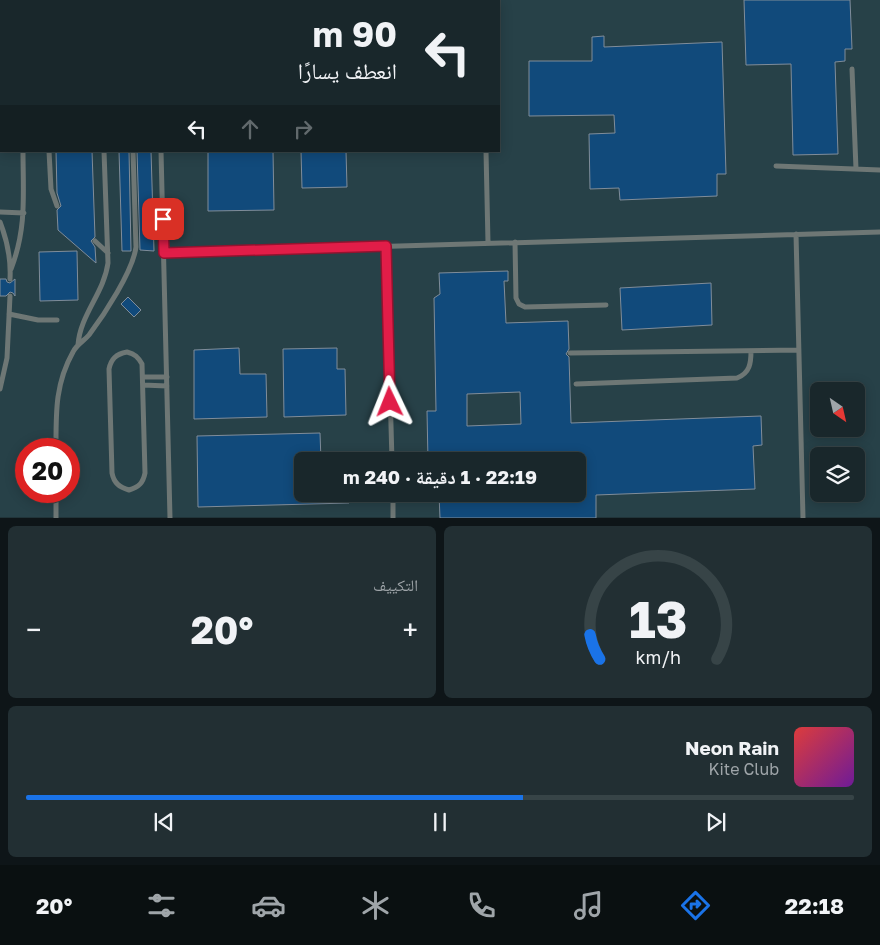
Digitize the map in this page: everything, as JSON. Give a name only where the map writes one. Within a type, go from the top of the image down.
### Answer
[{"type":"lane","points":[[852,69],[856,169]]},
{"type":"lane","points":[[10,279],[11,269],[20,241],[24,213],[22,152]]},
{"type":"lane","points":[[49,152],[52,189],[57,206]]},
{"type":"lane","points":[[78,345],[80,327],[107,273],[104,152]]},
{"type":"lane","points":[[56,438],[58,391],[64,372],[78,345],[88,336],[113,298],[135,256],[133,152]]},
{"type":"lane","points":[[161,152],[170,518]]},
{"type":"lane","points":[[486,152],[488,243]]},
{"type":"lane","points":[[776,166],[880,170]]},
{"type":"lane","points":[[0,212],[24,213]]},
{"type":"lane","points":[[0,222],[11,269]]},
{"type":"lane","points":[[164,253],[880,232]]},
{"type":"lane","points":[[796,234],[804,518]]},
{"type":"lane","points":[[95,241],[108,253]]},
{"type":"lane","points":[[515,242],[516,298],[519,304],[525,307],[606,305]]},
{"type":"lane","points":[[386,246],[392,452]]},
{"type":"lane","points":[[0,389],[7,358],[10,296]]},
{"type":"lane","points":[[9,314],[38,320],[57,320]]},
{"type":"lane","points":[[570,353],[799,350]]},
{"type":"lane","points":[[576,384],[737,378],[743,376],[750,367],[751,351]]},
{"type":"lane","points":[[127,352],[133,354],[139,358],[142,364],[143,377],[145,473],[140,485],[129,490],[117,485],[112,473],[110,363],[120,353],[127,352]]},
{"type":"lane","points":[[143,377],[167,377]]},
{"type":"lane","points":[[143,385],[167,386]]},
{"type":"lane","points":[[393,502],[393,518]]},
{"type":"lane","points":[[56,503],[56,518]]},
{"type":"shaded area","points":[[500,0],[880,0],[880,517],[0,517],[0,152],[500,152]]},
{"type":"building","points":[[744,0],[850,0],[852,49],[845,49],[845,61],[835,62],[838,154],[793,155],[791,64],[746,65]]},
{"type":"building","points":[[604,36],[604,47],[722,42],[726,174],[717,174],[717,196],[620,200],[619,188],[590,189],[589,134],[615,133],[614,115],[529,116],[529,61],[592,61],[592,37]]},
{"type":"building","points":[[56,152],[92,152],[95,237],[91,241],[95,247],[96,263],[58,230],[57,210],[61,206],[57,193]]},
{"type":"building","points":[[119,152],[129,152],[131,251],[122,251]]},
{"type":"building","points":[[137,152],[151,152],[154,251],[140,250]]},
{"type":"building","points":[[208,152],[273,152],[274,210],[208,211]]},
{"type":"building","points":[[301,152],[346,152],[347,187],[302,188]]},
{"type":"building","points":[[77,251],[78,300],[40,301],[39,252]]},
{"type":"building","points":[[508,271],[508,281],[504,281],[506,323],[568,321],[569,349],[566,354],[569,357],[571,423],[761,416],[762,445],[753,446],[755,489],[596,495],[596,518],[440,518],[439,502],[586,502],[586,452],[428,452],[427,411],[436,411],[434,298],[440,294],[439,273]],"holes":[[[520,392],[521,424],[467,426],[467,394]]]},
{"type":"building","points":[[0,279],[6,279],[10,283],[15,279],[15,296],[10,292],[6,296],[0,296]]},
{"type":"building","points":[[711,283],[712,325],[622,330],[620,288]]},
{"type":"building","points":[[128,297],[141,310],[134,317],[121,304]]},
{"type":"building","points":[[239,348],[240,374],[266,374],[267,417],[194,419],[194,350]]},
{"type":"building","points":[[337,348],[337,369],[345,369],[346,415],[284,417],[283,349]]},
{"type":"building","points":[[320,433],[321,452],[294,452],[294,502],[349,503],[198,507],[197,436]]},
{"type":"route","points":[[163,219],[164,253],[386,246],[390,402]]}]
